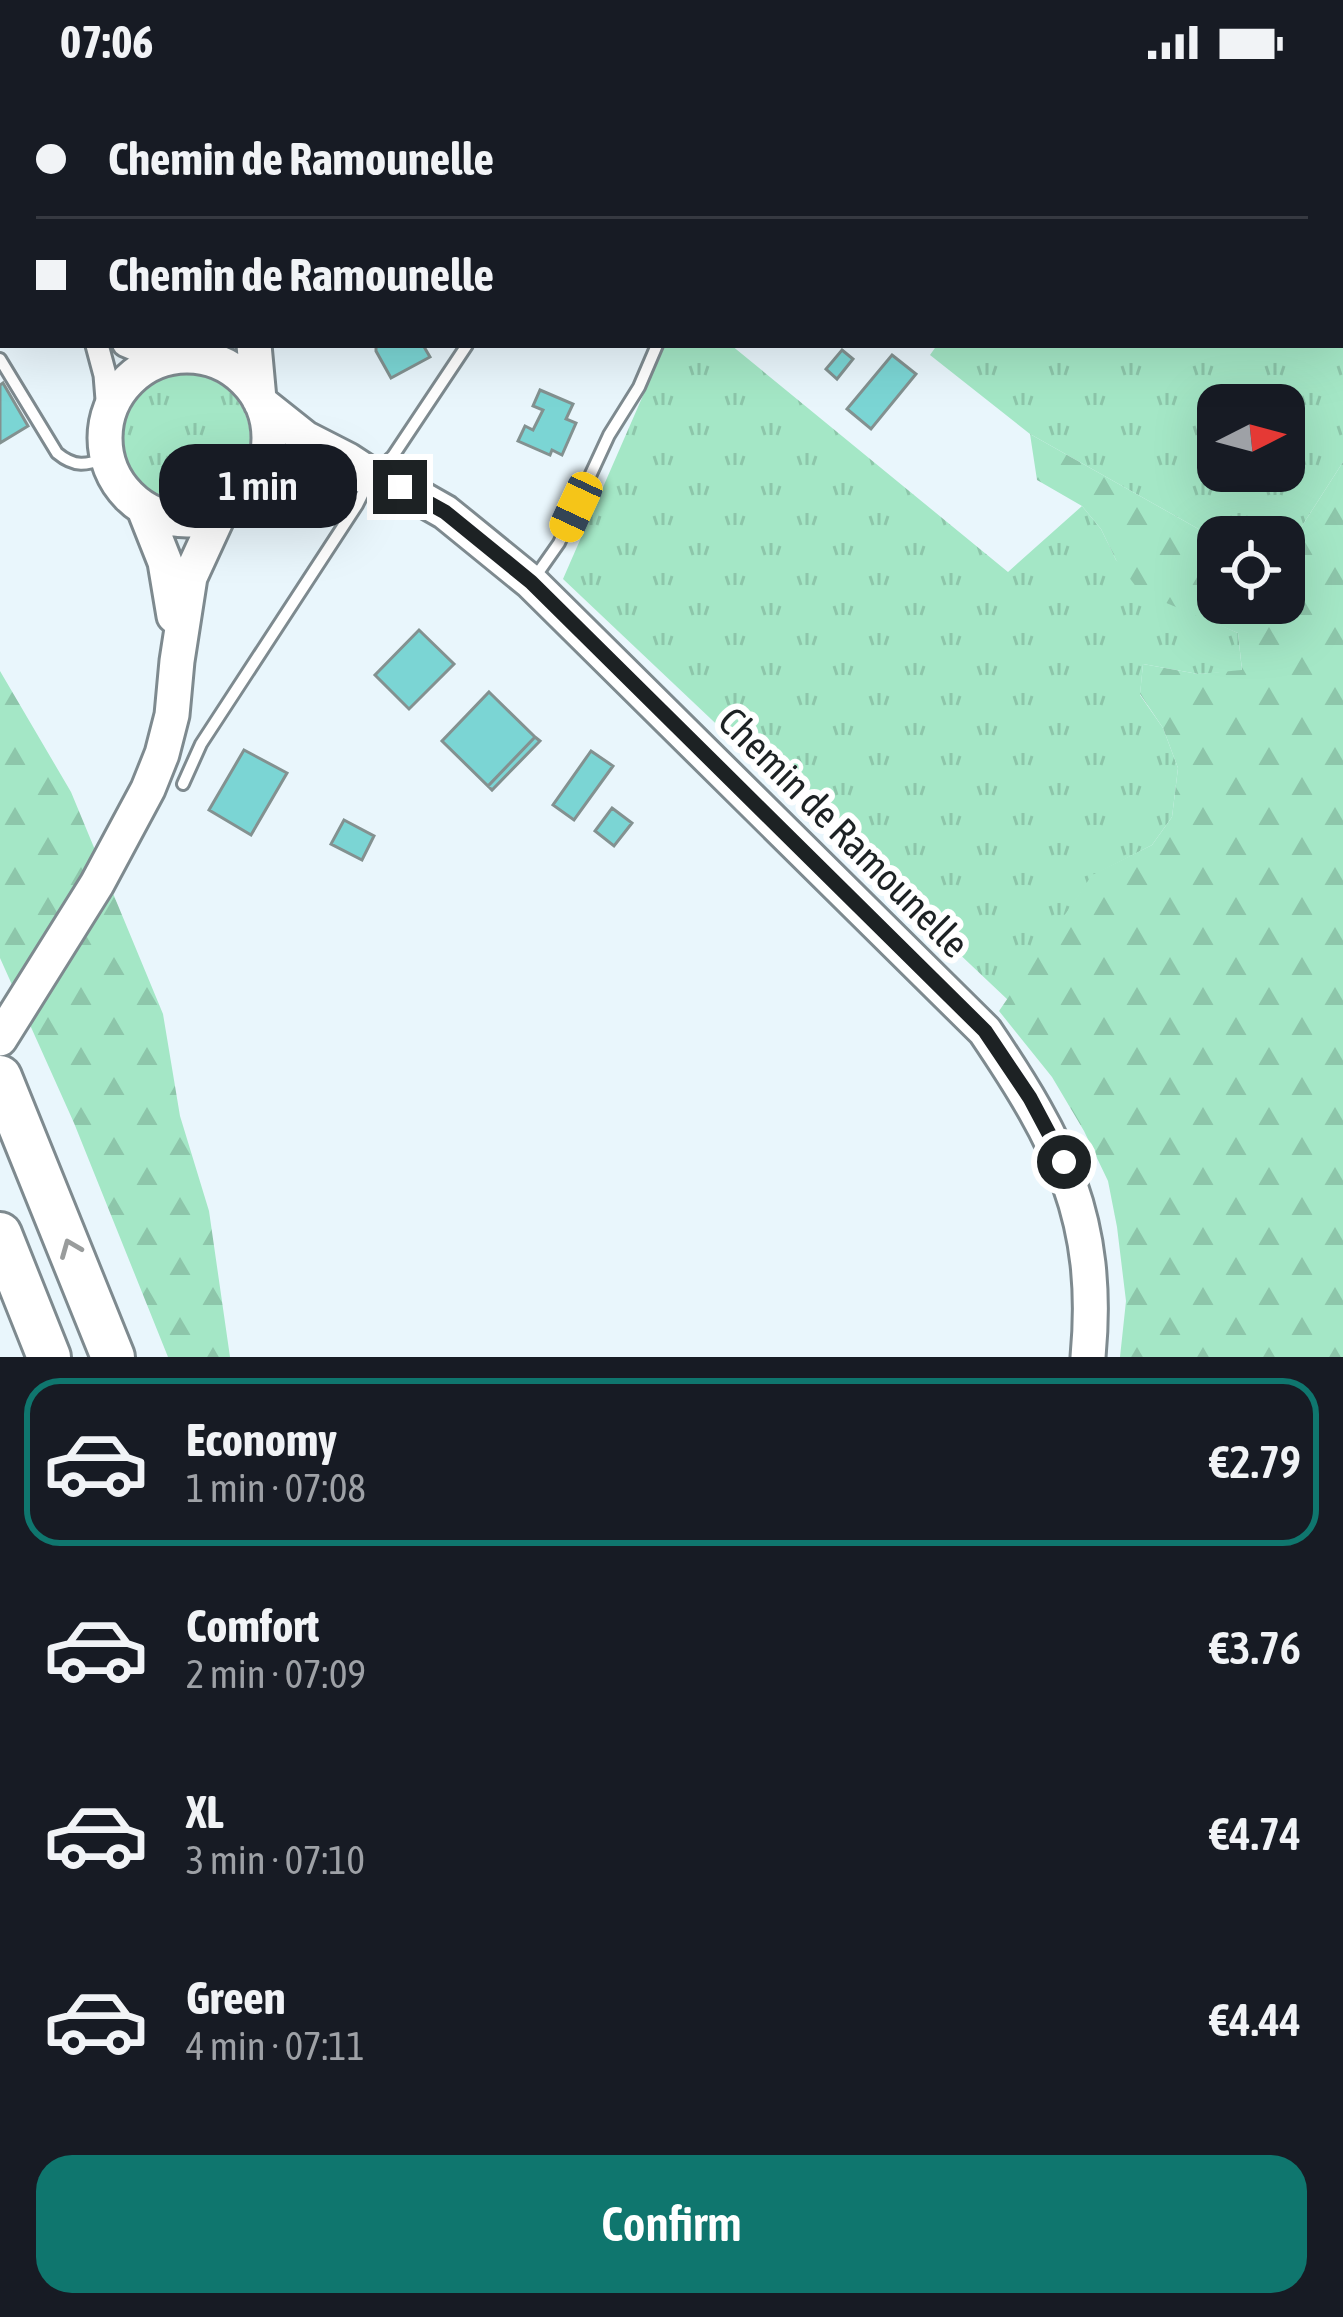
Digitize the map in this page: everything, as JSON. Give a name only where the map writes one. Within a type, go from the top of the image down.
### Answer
[{"type":"highway","points":[[0,1077],[113,1357]]},
{"type":"highway","points":[[0,1234],[49,1357]]},
{"type":"street","points":[[98,348],[108,412],[104,443],[117,483],[144,509],[188,521],[236,505],[250,491],[267,458],[267,421],[254,348]]},
{"type":"street","points":[[131,348],[143,353],[187,353],[230,368],[260,401]]},
{"type":"street","points":[[108,412],[125,383],[152,363],[187,353]]},
{"type":"street","name":"Chemin de Ramounelle","points":[[260,401],[305,438],[445,512],[531,582],[985,1031],[1030,1098],[1064,1162],[1085,1233],[1093,1309],[1088,1357]]},
{"type":"street","name":"Chemin de Ramounelle","points":[[250,491],[330,474],[371,476]]},
{"type":"street","points":[[144,509],[171,586],[177,661]]},
{"type":"street","points":[[0,1039],[86,902],[148,789],[172,715],[190,577],[219,514]]},
{"type":"lane","points":[[183,784],[201,744],[357,505],[371,476],[393,456],[465,348]]},
{"type":"lane","points":[[531,582],[559,543],[656,348]]},
{"type":"lane","points":[[0,359],[57,453],[81,466],[107,458]]},
{"type":"green space","points":[[664,348],[735,348],[1008,572],[1082,506],[1101,529],[1116,560],[1175,605],[1197,615],[1197,624],[1218,624],[1238,633],[1242,671],[1198,674],[1143,664],[1140,695],[1163,728],[1178,768],[1172,817],[1152,845],[1092,876],[1008,1000],[563,579]]},
{"type":"green space","points":[[935,348],[1343,348],[1343,462],[1305,521],[1305,516],[1197,516],[1197,528],[1030,434],[930,355]]},
{"type":"green space","points":[[185,374],[210,379],[231,393],[245,414],[250,439],[245,464],[231,485],[210,499],[185,504],[160,499],[139,485],[125,464],[120,439],[125,414],[139,393],[160,379]]},
{"type":"green space","points":[[1030,434],[1197,528],[1197,616],[1140,592],[1082,506],[1037,480]]},
{"type":"green space","points":[[1343,462],[1343,1357],[1120,1357],[1126,1301],[1108,1181],[1052,1077],[999,1011],[1092,875],[1152,845],[1172,817],[1178,768],[1163,728],[1140,694],[1143,664],[1198,674],[1242,670],[1238,633],[1216,624],[1305,624],[1305,521]]},
{"type":"green space","points":[[0,671],[71,792],[163,1014],[180,1116],[209,1211],[230,1357],[168,1357],[74,1123],[0,958]]},
{"type":"building","points":[[425,348],[430,357],[391,378],[376,351]]},
{"type":"building","points":[[842,350],[853,359],[837,379],[826,369]]},
{"type":"building","points":[[892,355],[916,374],[871,429],[847,409]]},
{"type":"building","points":[[3,383],[28,426],[0,443],[0,385]]},
{"type":"building","points":[[540,390],[573,404],[566,419],[576,423],[562,455],[552,450],[550,455],[518,441],[525,426],[533,430],[543,410],[533,406]]},
{"type":"building","points":[[419,630],[454,664],[409,709],[375,675]]},
{"type":"building","points":[[489,692],[535,737],[488,786],[442,741]]},
{"type":"building","points":[[535,737],[540,741],[492,790],[488,786]]},
{"type":"building","points":[[244,750],[287,773],[251,835],[209,810]]},
{"type":"building","points":[[591,751],[613,766],[574,820],[553,805]]},
{"type":"building","points":[[612,808],[632,823],[614,846],[595,831]]},
{"type":"building","points":[[344,820],[374,836],[362,860],[331,844]]},
{"type":"route","points":[[400,487],[445,512],[531,582],[985,1031],[1030,1098],[1064,1162]]}]
